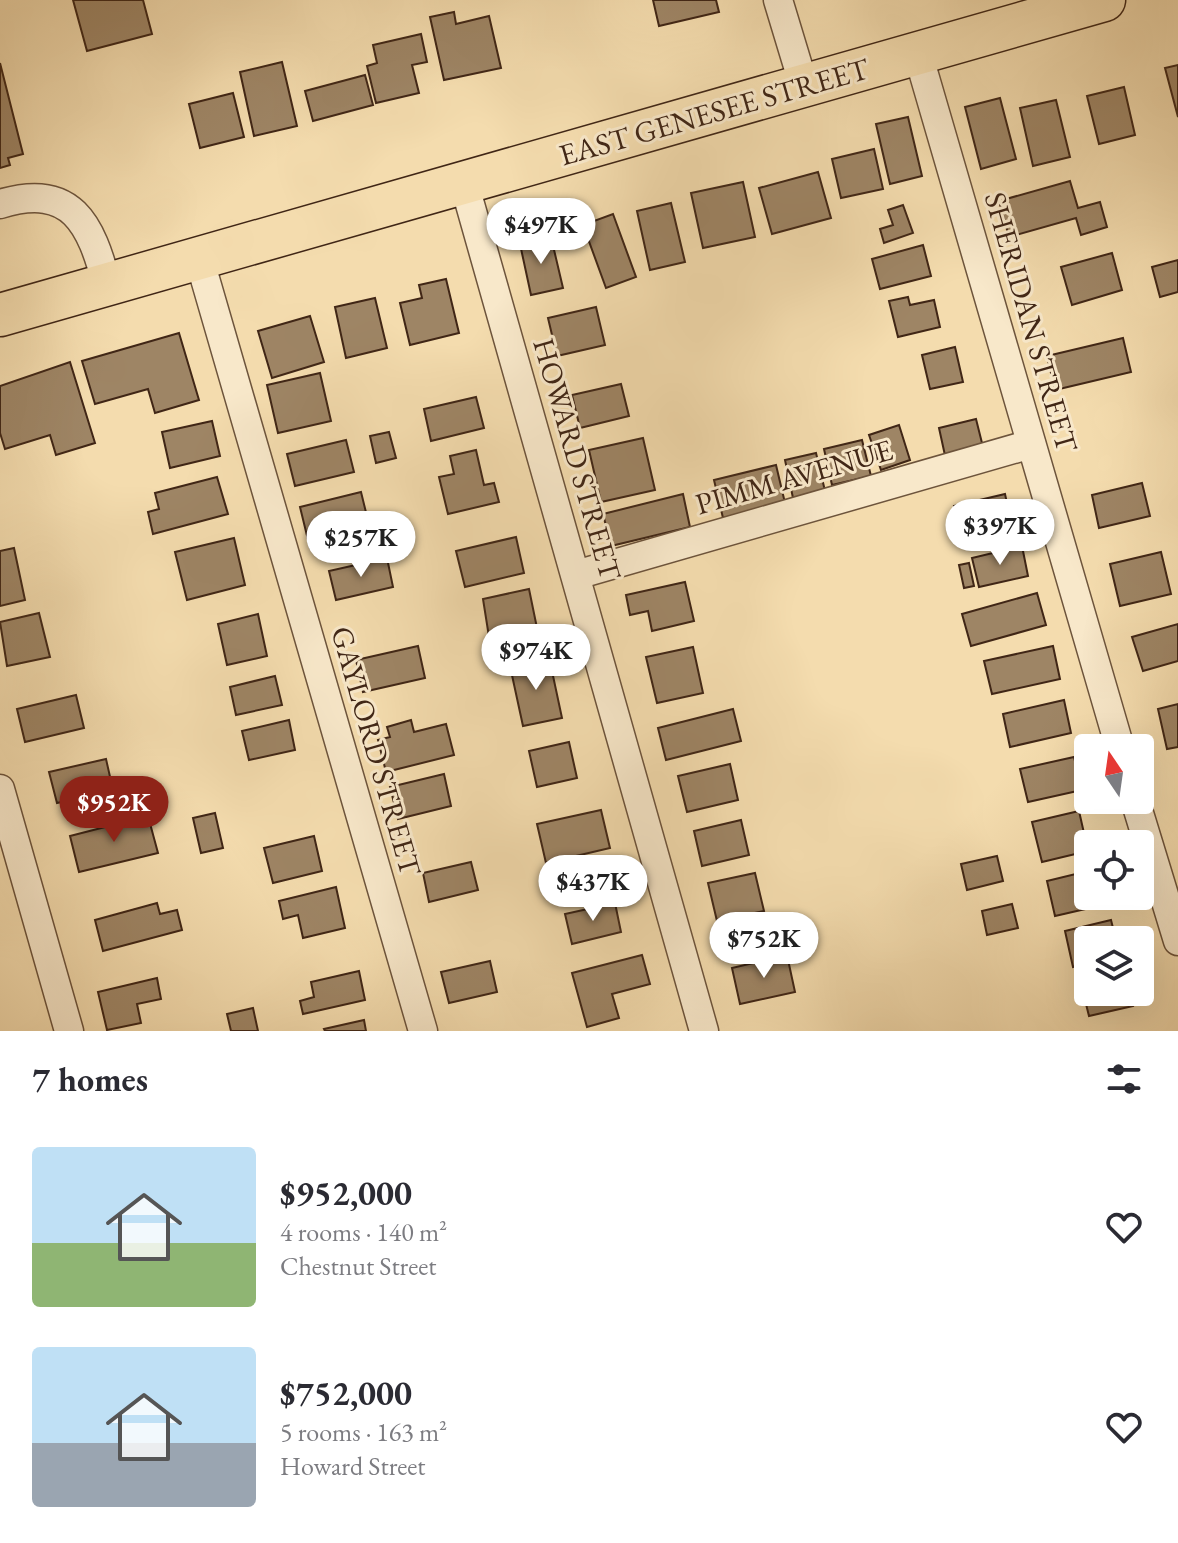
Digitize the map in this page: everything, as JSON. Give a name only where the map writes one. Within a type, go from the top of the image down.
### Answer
[{"type":"highway","name":"EAST GENESEE STREET","points":[[0,315],[1104,0]]},
{"type":"street","points":[[778,0],[804,86]]},
{"type":"street","name":"SHERIDAN STREET","points":[[918,54],[1116,734]]},
{"type":"street","name":"HOWARD STREET","points":[[464,183],[704,1031]]},
{"type":"street","points":[[0,204],[31,199],[67,204],[88,225],[107,285]]},
{"type":"street","name":"GAYLORD STREET","points":[[199,258],[423,1031]]},
{"type":"street","name":"PIMM AVENUE","points":[[576,575],[1031,444]]},
{"type":"street","points":[[0,789],[69,1031]]},
{"type":"street","points":[[1139,814],[1178,941]]},
{"type":"building","points":[[73,0],[143,0],[152,34],[87,51]]},
{"type":"building","points":[[653,0],[716,0],[719,12],[659,26]]},
{"type":"building","points":[[454,12],[456,24],[489,16],[501,68],[444,80],[430,17]]},
{"type":"building","points":[[421,34],[427,62],[412,65],[419,93],[376,103],[367,66],[377,63],[373,45]]},
{"type":"building","points":[[282,62],[297,126],[254,136],[240,72]]},
{"type":"building","points":[[0,63],[23,154],[8,158],[10,165],[0,168]]},
{"type":"building","points":[[1178,65],[1178,117],[1165,68]]},
{"type":"building","points":[[365,75],[373,105],[313,121],[305,91]]},
{"type":"building","points":[[1124,87],[1135,135],[1099,144],[1087,96]]},
{"type":"building","points":[[233,93],[244,137],[200,148],[189,104]]},
{"type":"building","points":[[1000,98],[1016,159],[981,169],[965,107]]},
{"type":"building","points":[[1056,100],[1070,157],[1033,166],[1020,108]]},
{"type":"building","points":[[908,117],[922,176],[890,184],[876,124]]},
{"type":"building","points":[[874,149],[883,189],[841,198],[832,159]]},
{"type":"building","points":[[818,172],[831,218],[772,234],[759,188]]},
{"type":"building","points":[[1070,181],[1078,208],[1100,202],[1107,227],[1081,235],[1076,218],[1009,237],[999,201]]},
{"type":"building","points":[[743,182],[755,237],[703,248],[691,193]]},
{"type":"building","points":[[671,203],[685,262],[650,270],[637,211]]},
{"type":"building","points":[[903,205],[913,233],[884,243],[880,229],[893,225],[888,210]]},
{"type":"building","points":[[613,214],[636,277],[606,288],[583,225]]},
{"type":"building","points":[[551,237],[563,288],[531,295],[520,244]]},
{"type":"building","points":[[923,245],[931,276],[880,289],[872,259]]},
{"type":"building","points":[[1112,253],[1122,290],[1072,305],[1061,267]]},
{"type":"building","points":[[1178,260],[1178,292],[1160,297],[1152,267]]},
{"type":"building","points":[[446,279],[459,333],[410,345],[400,303],[422,298],[419,285]]},
{"type":"building","points":[[908,297],[910,305],[934,300],[940,327],[898,337],[889,301]]},
{"type":"building","points":[[375,298],[387,348],[346,358],[335,307]]},
{"type":"building","points":[[596,307],[605,345],[557,356],[548,318]]},
{"type":"building","points":[[310,316],[324,362],[272,378],[258,331]]},
{"type":"building","points":[[179,333],[199,400],[155,413],[148,389],[95,404],[82,361]]},
{"type":"building","points":[[1123,338],[1131,372],[1055,390],[1047,356]]},
{"type":"building","points":[[955,347],[963,382],[930,389],[922,355]]},
{"type":"building","points":[[70,362],[95,443],[56,455],[50,435],[5,449],[0,433],[0,386]]},
{"type":"building","points":[[320,373],[331,421],[278,433],[267,385]]},
{"type":"building","points":[[621,384],[629,416],[580,428],[572,395]]},
{"type":"building","points":[[476,397],[484,428],[431,441],[424,409]]},
{"type":"building","points":[[976,419],[984,451],[946,460],[939,428]]},
{"type":"building","points":[[212,421],[220,456],[170,468],[162,432]]},
{"type":"building","points":[[899,425],[910,460],[881,470],[869,435]]},
{"type":"building","points":[[389,432],[396,458],[376,463],[370,436]]},
{"type":"building","points":[[643,438],[655,490],[601,502],[589,450]]},
{"type":"building","points":[[346,440],[354,472],[295,486],[287,454]]},
{"type":"building","points":[[862,440],[871,476],[832,485],[824,449]]},
{"type":"building","points":[[476,450],[484,485],[494,483],[499,502],[448,514],[439,477],[454,474],[450,456]]},
{"type":"building","points":[[816,453],[825,491],[793,498],[785,460]]},
{"type":"building","points":[[776,465],[785,503],[723,518],[714,480]]},
{"type":"building","points":[[217,477],[228,514],[153,534],[148,512],[159,509],[155,493]]},
{"type":"building","points":[[1142,483],[1150,516],[1099,528],[1092,495]]},
{"type":"building","points":[[361,492],[374,545],[349,552],[346,539],[310,548],[300,507]]},
{"type":"building","points":[[683,494],[690,527],[611,546],[603,514]]},
{"type":"building","points":[[1005,494],[1011,522],[960,534],[954,506]]},
{"type":"building","points":[[516,537],[524,573],[465,587],[456,551]]},
{"type":"building","points":[[234,538],[245,585],[187,600],[175,552]]},
{"type":"building","points":[[1022,546],[1028,576],[979,587],[972,558]]},
{"type":"building","points":[[14,548],[25,600],[0,606],[0,551]]},
{"type":"building","points":[[1161,552],[1171,594],[1120,606],[1110,564]]},
{"type":"building","points":[[387,558],[393,587],[336,600],[329,571]]},
{"type":"building","points":[[969,563],[974,586],[964,588],[959,565]]},
{"type":"building","points":[[685,582],[694,621],[652,631],[648,611],[630,615],[626,595]]},
{"type":"building","points":[[529,589],[537,628],[507,634],[511,652],[492,656],[483,599]]},
{"type":"building","points":[[1037,593],[1046,625],[971,646],[962,614]]},
{"type":"building","points":[[39,613],[50,657],[7,666],[0,622]]},
{"type":"building","points":[[258,614],[267,656],[227,665],[218,624]]},
{"type":"building","points":[[1178,624],[1178,661],[1143,671],[1132,637]]},
{"type":"building","points":[[418,646],[425,678],[363,692],[356,660]]},
{"type":"building","points":[[1053,646],[1060,679],[992,694],[984,661]]},
{"type":"building","points":[[693,647],[703,693],[657,703],[646,657]]},
{"type":"building","points":[[549,657],[562,718],[523,726],[510,666]]},
{"type":"building","points":[[275,676],[282,705],[236,715],[230,687]]},
{"type":"building","points":[[76,695],[84,728],[25,742],[17,709]]},
{"type":"building","points":[[1064,700],[1071,733],[1010,747],[1003,714]]},
{"type":"building","points":[[1178,704],[1178,747],[1167,749],[1158,709]]},
{"type":"building","points":[[733,709],[741,741],[666,760],[658,728]]},
{"type":"building","points":[[289,720],[295,750],[249,760],[242,731]]},
{"type":"building","points":[[411,720],[414,732],[446,724],[454,755],[386,772],[378,740],[390,737],[387,727]]},
{"type":"building","points":[[569,742],[577,778],[537,787],[529,751]]},
{"type":"building","points":[[1074,757],[1074,792],[1028,802],[1020,769]]},
{"type":"building","points":[[106,759],[113,790],[57,803],[49,772]]},
{"type":"building","points":[[730,764],[738,800],[687,812],[678,776]]},
{"type":"building","points":[[444,774],[451,806],[398,819],[390,787]]},
{"type":"building","points":[[601,810],[610,848],[546,863],[537,824]]},
{"type":"building","points":[[1074,812],[1080,814],[1083,830],[1074,830],[1074,854],[1042,862],[1032,822]]},
{"type":"building","points":[[215,813],[223,848],[201,853],[193,818]]},
{"type":"building","points":[[148,816],[158,853],[79,872],[70,836]]},
{"type":"building","points":[[741,820],[749,855],[702,866],[694,831]]},
{"type":"building","points":[[314,836],[322,871],[273,883],[264,848]]},
{"type":"building","points":[[997,856],[1003,881],[967,890],[961,864]]},
{"type":"building","points":[[471,862],[478,890],[429,902],[423,873]]},
{"type":"building","points":[[755,873],[764,911],[717,921],[708,883]]},
{"type":"building","points":[[1074,874],[1074,910],[1081,910],[1055,916],[1047,881]]},
{"type":"building","points":[[336,887],[345,928],[303,938],[298,915],[283,919],[279,901]]},
{"type":"building","points":[[157,903],[160,914],[177,910],[182,930],[103,951],[95,920]]},
{"type":"building","points":[[615,903],[621,932],[572,944],[565,914]]},
{"type":"building","points":[[1012,904],[1018,928],[987,935],[982,911]]},
{"type":"building","points":[[1111,920],[1112,926],[1086,926]]},
{"type":"building","points":[[1074,929],[1074,967],[1073,967],[1065,931]]},
{"type":"building","points":[[642,955],[650,984],[612,994],[619,1018],[587,1027],[572,973]]},
{"type":"building","points":[[787,955],[795,992],[740,1004],[732,968]]},
{"type":"building","points":[[490,961],[497,992],[449,1003],[441,972]]},
{"type":"building","points":[[359,971],[365,1000],[303,1014],[300,1001],[314,997],[311,982]]},
{"type":"building","points":[[157,978],[161,999],[137,1004],[141,1023],[107,1030],[98,992]]},
{"type":"building","points":[[1086,1006],[1133,1006],[1089,1016]]},
{"type":"building","points":[[253,1008],[258,1031],[231,1031],[227,1014]]},
{"type":"building","points":[[364,1020],[366,1031],[324,1029]]}]
